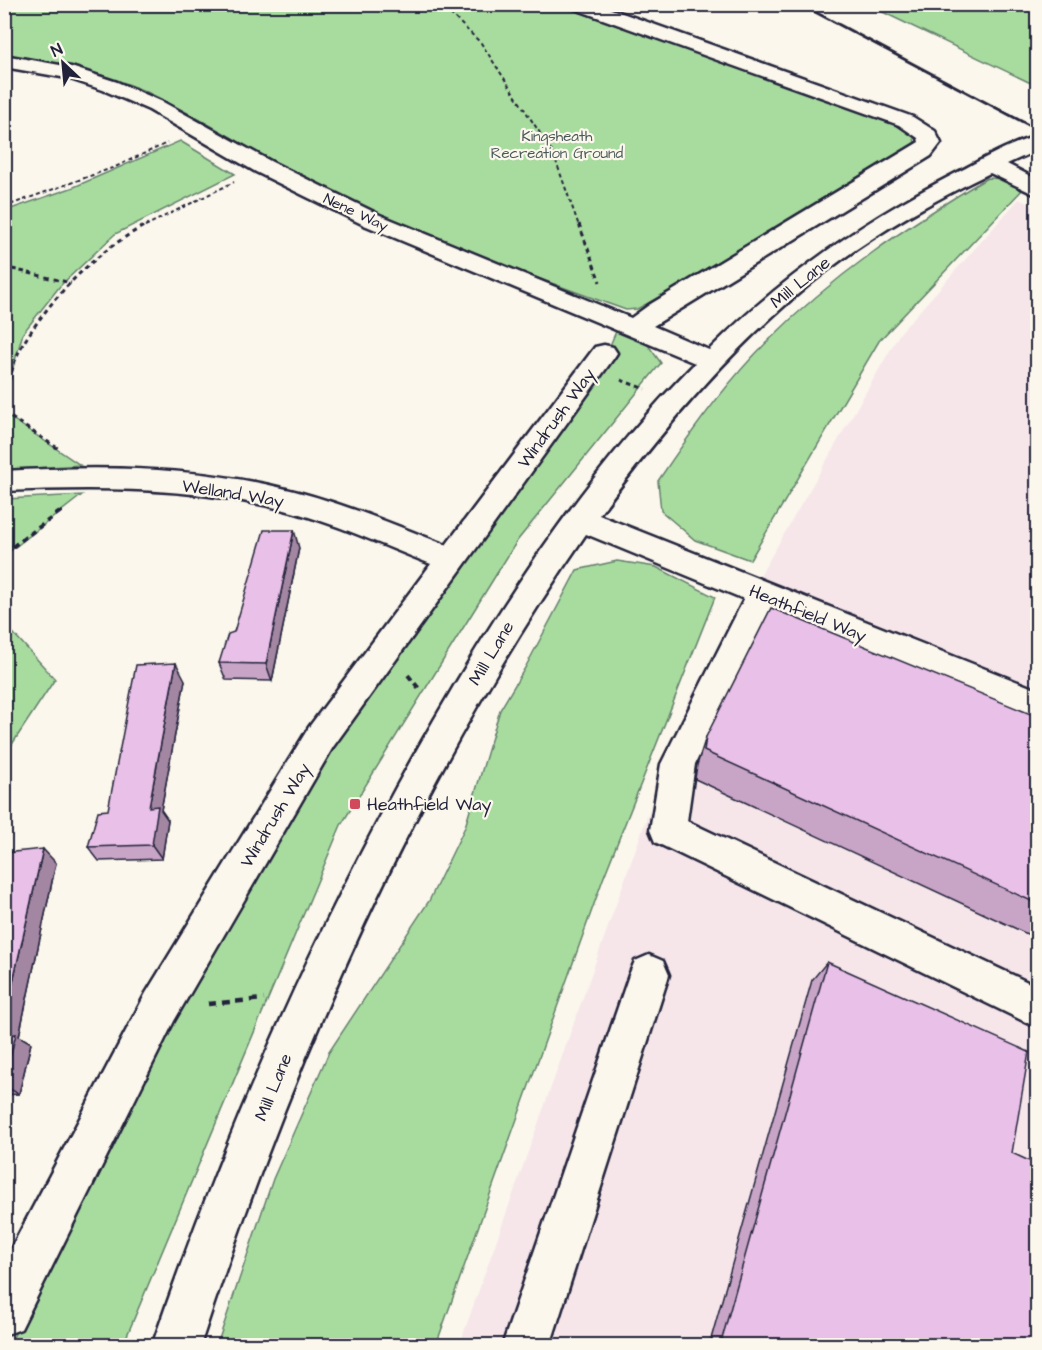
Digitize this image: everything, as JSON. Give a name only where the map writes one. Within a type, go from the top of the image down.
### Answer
[{"type":"street","points":[[578,4],[906,121],[928,135],[930,143],[923,151],[658,310],[634,328]]},
{"type":"street","name":"Nene Way","points":[[4,61],[71,73],[110,86],[156,106],[264,167],[354,212],[711,360]]},
{"type":"street","name":"Mill Lane","points":[[176,1346],[276,1078],[378,854],[459,706],[528,593],[579,519],[648,429],[711,360],[796,283],[841,249],[910,206],[1038,142]]},
{"type":"street","points":[[1000,160],[1038,189]]},
{"type":"street","name":"Windrush Way","points":[[4,1312],[160,1007],[321,737],[604,353]]},
{"type":"street","name":"Welland Way","points":[[4,481],[68,477],[215,487],[319,509],[452,560]]},
{"type":"street","name":"Heathfield Way","points":[[579,519],[1038,705]]},
{"type":"street","points":[[762,594],[678,764],[668,830],[1038,1008]]},
{"type":"street","points":[[526,1346],[650,975]]},
{"type":"path","points":[[440,4],[481,43],[553,153],[600,283]]},
{"type":"path","points":[[4,207],[115,167],[197,129]]},
{"type":"path","points":[[4,405],[13,366],[23,344],[38,321],[109,247],[134,231],[264,167]]},
{"type":"path","points":[[4,267],[72,283]]},
{"type":"path","points":[[4,413],[73,458],[68,477]]},
{"type":"path","points":[[4,553],[105,479]]},
{"type":"path","points":[[160,1007],[264,999]]},
{"type":"shaded area","points":[[1019,199],[1037,208],[1037,1345],[459,1346],[689,699],[900,333]]},
{"type":"green space","name":"Kingsheath Recreation Ground","points":[[5,5],[559,5],[896,124],[914,137],[915,144],[908,151],[861,181],[656,299],[637,309],[626,310],[479,256],[371,211],[314,183],[143,90],[85,70],[5,56]]},
{"type":"green space","points":[[868,5],[1037,5],[1037,86]]},
{"type":"green space","points":[[180,141],[235,174],[115,234],[60,286],[23,333],[5,395],[5,211],[74,187]]},
{"type":"green space","points":[[987,178],[1010,179],[1025,187],[879,341],[750,560],[695,540],[661,511],[658,481],[710,408],[753,356],[793,317],[845,273],[900,233]]},
{"type":"green space","points":[[617,329],[648,345],[661,363],[517,541],[341,825],[123,1345],[9,1346],[162,1022],[331,735],[603,362]]},
{"type":"green space","points":[[5,414],[80,465],[5,470]]},
{"type":"green space","points":[[82,495],[5,555],[5,499]]},
{"type":"green space","points":[[617,561],[656,567],[715,597],[603,879],[436,1345],[217,1345],[273,1179],[329,1052],[429,901],[465,827],[500,710],[577,570]]},
{"type":"green space","points":[[4,623],[55,679],[5,755],[4,755]]},
{"type":"building","points":[[264,530],[294,530],[266,664],[219,663],[228,634],[234,632]]},
{"type":"building","points":[[771,608],[1038,717],[1038,904],[704,751],[706,737]]},
{"type":"building","points":[[176,663],[149,807],[158,806],[152,845],[88,847],[98,811],[108,810],[136,665]]},
{"type":"building","points":[[43,849],[4,1021],[4,853]]},
{"type":"building","points":[[827,962],[1029,1052],[1012,1153],[1038,1165],[1038,1346],[720,1346]]},
{"type":"building","points":[[16,1034],[4,1081],[4,1036]]},
{"type":"railway","points":[[800,4],[1038,130]]},
{"type":"place","name":"Heathfield Way","points":[[355,804]]}]
